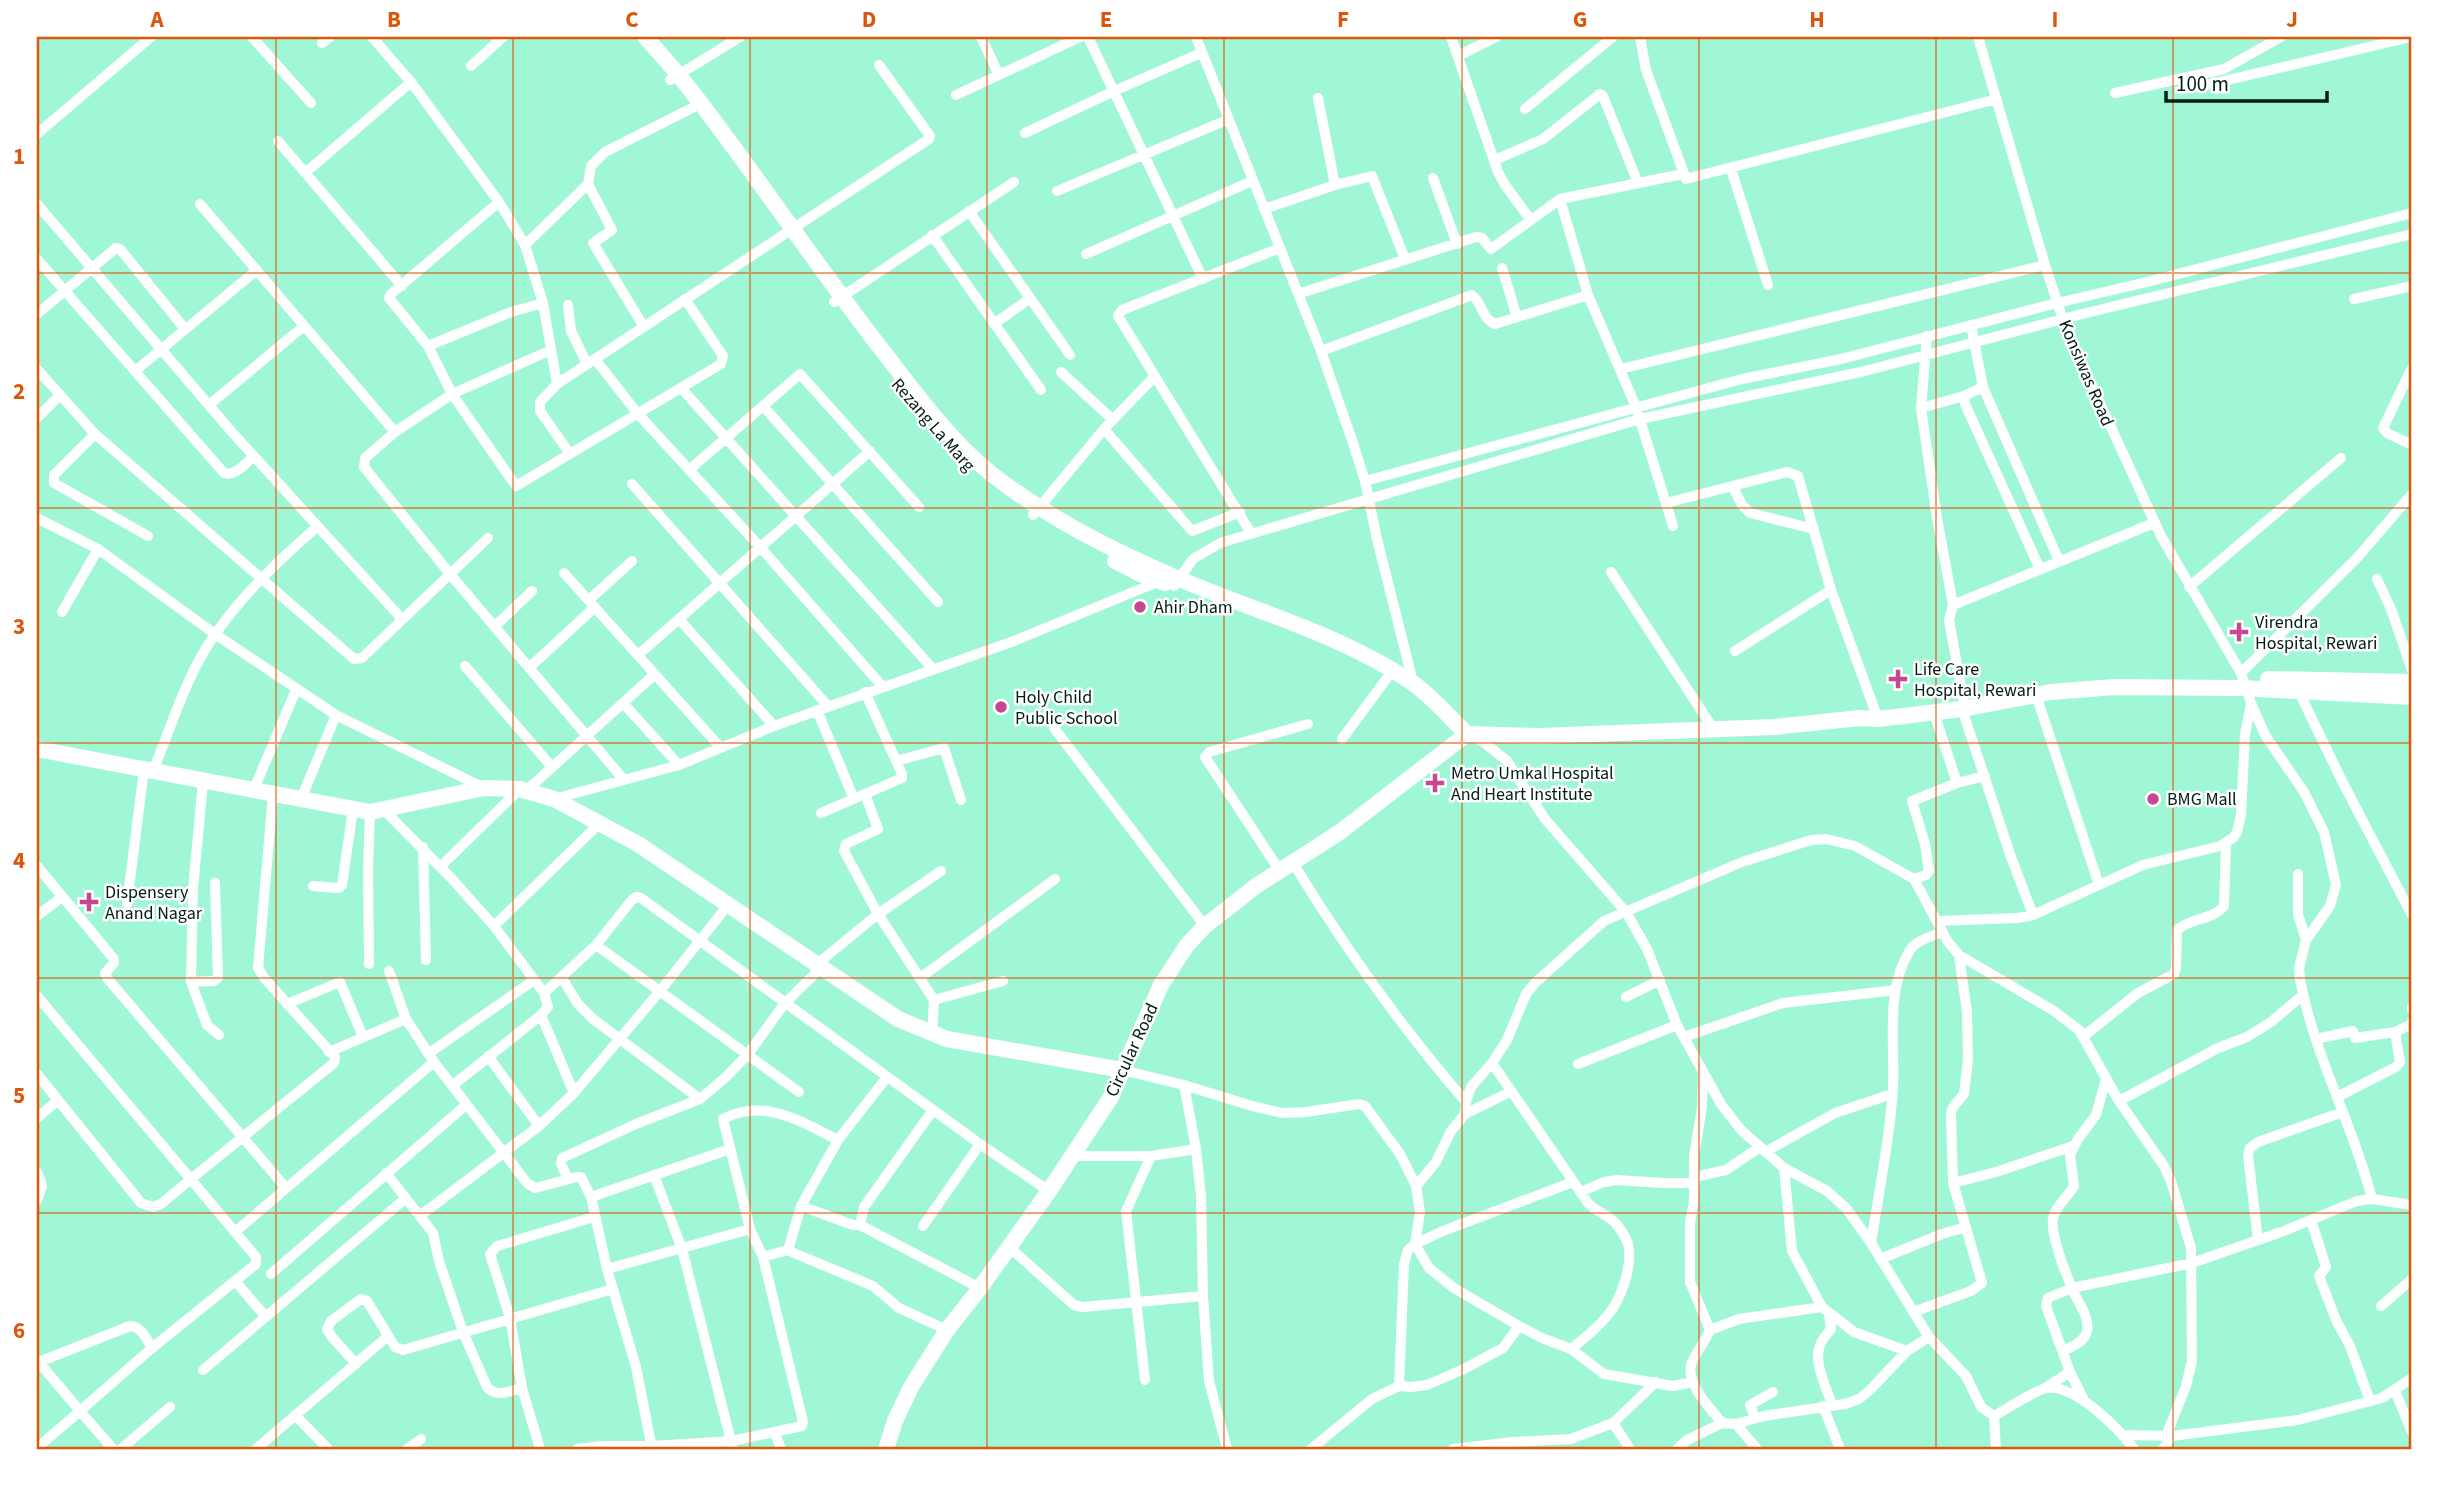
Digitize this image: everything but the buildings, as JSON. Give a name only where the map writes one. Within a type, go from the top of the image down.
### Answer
[{"type":"main road","name":"Rezang La Marg","points":[[631,37],[674,77],[692,108],[789,232]]},
{"type":"main road","name":"Rezang La Marg","points":[[645,37],[913,406],[983,481],[1036,510],[1138,573],[1170,582],[1348,648],[1413,682],[1467,734]]},
{"type":"main road","name":"Rezang La Marg","points":[[1252,612],[1432,701]]},
{"type":"main road","points":[[1871,716],[1934,713],[2055,682],[2095,678],[2412,697]]},
{"type":"main road","points":[[1467,734],[1539,736],[1773,727],[2114,687],[2412,682]]},
{"type":"main road","name":"Circular Road","points":[[887,1449],[895,1421],[911,1387],[947,1330],[1049,1191],[1111,1097],[1161,985],[1187,945],[1205,926],[1256,886],[1340,832],[1467,734]]},
{"type":"main road","points":[[37,749],[353,809],[377,811],[485,788],[523,790],[554,799],[638,844],[898,1019],[932,1035],[1122,1070]]},
{"type":"street","points":[[37,134],[151,37]]},
{"type":"street","points":[[252,37],[311,103]]},
{"type":"street","points":[[372,37],[411,82],[499,202],[525,245],[543,303],[557,384]]},
{"type":"street","points":[[471,66],[503,37]]},
{"type":"street","points":[[674,77],[740,37]]},
{"type":"street","points":[[981,37],[998,74]]},
{"type":"street","points":[[956,95],[1064,40],[1080,37]]},
{"type":"street","points":[[1088,37],[1203,279]]},
{"type":"street","points":[[1196,37],[1321,351],[1365,481],[1413,682]]},
{"type":"street","points":[[1451,37],[1505,185],[1530,219]]},
{"type":"street","points":[[1458,56],[1496,37]]},
{"type":"street","points":[[1525,109],[1613,37]]},
{"type":"street","points":[[1640,37],[1646,70],[1683,174],[1689,179],[1997,99]]},
{"type":"street","name":"Konsiwas Road","points":[[1978,37],[2062,320],[2154,523],[2246,686],[2265,735],[2304,792],[2317,817],[2331,856],[2336,885],[2326,913],[2306,940]]},
{"type":"street","points":[[2115,93],[2224,69],[2281,37]]},
{"type":"street","points":[[2188,77],[2197,88],[2411,37]]},
{"type":"street","points":[[1025,133],[1201,54]]},
{"type":"street","points":[[570,454],[540,411],[540,402],[557,384],[929,139],[930,136],[880,65]]},
{"type":"street","points":[[305,173],[411,82]]},
{"type":"street","points":[[1495,160],[1543,139],[1600,94],[1639,183]]},
{"type":"street","points":[[1318,98],[1335,185]]},
{"type":"street","points":[[525,245],[588,184],[591,166],[605,152],[692,108]]},
{"type":"street","points":[[1057,191],[1227,120]]},
{"type":"street","points":[[278,141],[402,286]]},
{"type":"street","points":[[1731,169],[1768,285]]},
{"type":"street","points":[[1298,293],[1479,237],[1491,249],[1560,199],[1683,174]]},
{"type":"street","points":[[1264,209],[1335,185],[1368,176],[1374,178],[1405,258]]},
{"type":"street","points":[[1433,178],[1457,244]]},
{"type":"street","points":[[1086,254],[1252,181]]},
{"type":"street","points":[[837,300],[1014,182]]},
{"type":"street","points":[[588,184],[612,230],[593,243],[644,327]]},
{"type":"street","points":[[1560,199],[1588,295],[1636,407],[1673,526]]},
{"type":"street","points":[[499,202],[389,298],[428,346],[452,394],[516,486],[721,364],[723,356],[685,299]]},
{"type":"street","points":[[37,204],[209,405],[402,619]]},
{"type":"street","points":[[200,204],[395,432]]},
{"type":"street","points":[[969,211],[1070,355]]},
{"type":"street","points":[[1365,481],[1742,379],[1841,359],[2412,213]]},
{"type":"street","points":[[2383,220],[2387,240]]},
{"type":"street","points":[[554,799],[679,765],[822,708],[1014,641],[1170,582],[1199,554],[1220,543],[1251,533],[1640,419],[1853,374],[2412,234]]},
{"type":"street","points":[[932,235],[1041,390]]},
{"type":"street","points":[[1251,533],[1119,320],[1119,313],[1280,248]]},
{"type":"street","points":[[37,314],[112,249],[120,249],[185,329]]},
{"type":"street","points":[[37,259],[224,473],[234,473],[254,456]]},
{"type":"street","points":[[1620,369],[2045,265]]},
{"type":"street","points":[[1502,268],[1517,317]]},
{"type":"street","points":[[135,371],[257,270]]},
{"type":"street","points":[[2354,299],[2412,286]]},
{"type":"street","points":[[1321,351],[1472,295],[1487,320],[1495,324],[1588,295]]},
{"type":"street","points":[[994,324],[1029,299]]},
{"type":"street","points":[[428,346],[543,303]]},
{"type":"street","points":[[568,305],[572,331],[591,362],[761,548],[882,686]]},
{"type":"street","points":[[1971,325],[1983,387],[2060,561]]},
{"type":"street","points":[[209,405],[304,326]]},
{"type":"street","points":[[1927,336],[1920,408],[1954,605],[1950,620],[1963,704],[2033,915]]},
{"type":"street","points":[[551,350],[452,394],[395,432],[365,458],[364,467],[450,574],[624,780]]},
{"type":"street","points":[[2412,368],[2383,429],[2412,444]]},
{"type":"street","points":[[37,369],[95,434],[354,659],[362,658],[488,538]]},
{"type":"street","points":[[1061,372],[1113,420]]},
{"type":"street","points":[[689,470],[800,374],[919,507]]},
{"type":"street","points":[[1036,510],[1104,429],[1155,376]]},
{"type":"street","points":[[1920,408],[1964,396],[1983,387]]},
{"type":"street","points":[[681,388],[933,669]]},
{"type":"street","points":[[37,418],[60,395]]},
{"type":"street","points":[[1964,396],[1965,404],[2040,569]]},
{"type":"street","points":[[763,406],[938,602]]},
{"type":"street","points":[[1104,429],[1192,531],[1199,554]]},
{"type":"street","points":[[95,434],[52,480],[148,536]]},
{"type":"street","points":[[638,655],[870,452]]},
{"type":"street","points":[[2189,587],[2341,458]]},
{"type":"street","points":[[1666,503],[1787,472],[1794,473],[1800,481],[1871,716]]},
{"type":"street","points":[[632,484],[720,584],[822,708],[859,797],[878,828],[846,844],[844,851],[878,914],[934,1000],[932,1035]]},
{"type":"street","points":[[1733,487],[1742,505],[1750,513],[1814,529]]},
{"type":"street","points":[[1871,1243],[1892,1094],[1892,1029],[1896,990],[1900,973],[1912,948],[1940,926],[2033,915],[2143,865],[2226,844],[2237,832],[2241,816],[2246,686],[2412,494]]},
{"type":"street","points":[[1192,531],[1240,512]]},
{"type":"street","points":[[37,518],[98,549],[215,634],[336,715],[485,788]]},
{"type":"street","points":[[1954,605],[2154,523]]},
{"type":"street","points":[[127,904],[149,770],[194,673],[215,634],[261,577],[317,527]]},
{"type":"street","points":[[62,612],[98,549]]},
{"type":"street","points":[[530,667],[632,561]]},
{"type":"street","points":[[1611,572],[1714,730]]},
{"type":"street","points":[[564,573],[721,748]]},
{"type":"street","points":[[2377,579],[2391,609],[2412,670]]},
{"type":"street","points":[[1735,651],[1831,590]]},
{"type":"street","points":[[495,626],[532,591]]},
{"type":"street","points":[[679,619],[774,726]]},
{"type":"street","points":[[465,666],[552,767]]},
{"type":"street","points":[[441,866],[655,674]]},
{"type":"street","points":[[1342,739],[1387,678]]},
{"type":"street","points":[[254,789],[296,690]]},
{"type":"street","points":[[821,813],[902,778],[865,692]]},
{"type":"street","points":[[2300,692],[2342,781],[2412,915]]},
{"type":"street","points":[[2036,695],[2099,885]]},
{"type":"street","points":[[622,704],[679,765]]},
{"type":"street","points":[[1934,713],[1957,783]]},
{"type":"street","points":[[302,799],[336,715]]},
{"type":"street","points":[[1308,724],[1209,752],[1205,757],[1424,1055],[1466,1102]]},
{"type":"street","points":[[1054,727],[1205,926]]},
{"type":"street","points":[[1467,734],[1486,744],[1507,761],[1545,819],[1626,912],[1647,949],[1677,1025],[1721,1104],[1741,1130],[1784,1168],[1827,1191],[1846,1208],[1929,1337],[1966,1376],[1981,1407],[1994,1416]]},
{"type":"street","points":[[896,761],[944,748],[961,800]]},
{"type":"street","points":[[1914,879],[1926,875],[1929,871],[1912,801],[1957,783],[1985,776]]},
{"type":"street","points":[[203,781],[190,934],[191,982],[206,1025],[219,1035]]},
{"type":"street","points":[[37,1074],[141,1203],[153,1208],[334,1063],[335,1057],[258,968],[273,794]]},
{"type":"street","points":[[313,886],[339,888],[342,885],[353,809]]},
{"type":"street","points":[[369,964],[368,869],[377,811],[423,847],[494,926],[544,993],[548,1007],[452,1086]]},
{"type":"street","points":[[494,926],[601,822]]},
{"type":"street","points":[[1465,1115],[1471,1087],[1492,1063],[1516,1023],[1526,994],[1604,922],[1742,862],[1789,846],[1819,839],[1838,840],[1854,846],[1914,879],[1959,955],[1967,1012],[1964,1094],[1951,1113],[1952,1182],[1981,1279],[1980,1286],[1913,1312]]},
{"type":"street","points":[[2084,1036],[2138,993],[2174,974],[2177,930],[2185,924],[2218,912],[2224,906],[2226,844]]},
{"type":"street","points":[[423,847],[426,960]]},
{"type":"street","points":[[37,866],[114,959],[114,963],[105,973],[107,978],[286,1188]]},
{"type":"street","points":[[568,1179],[561,1164],[562,1158],[636,1124],[700,1099],[748,1054],[785,1003],[819,967],[878,914],[941,871]]},
{"type":"street","points":[[2298,874],[2298,914],[2306,940],[2299,968],[2303,995],[2316,1039],[2361,1158],[2372,1199]]},
{"type":"street","points":[[920,978],[1055,879]]},
{"type":"street","points":[[191,982],[214,981],[218,978],[215,883]]},
{"type":"street","points":[[37,916],[62,897]]},
{"type":"street","points":[[544,993],[596,945],[636,897],[641,898],[1049,1191]]},
{"type":"street","points":[[421,1215],[539,1126],[574,1093],[728,905]]},
{"type":"street","points":[[596,945],[799,1092]]},
{"type":"street","points":[[1959,955],[2063,1017],[2084,1036],[2119,1101],[2166,1171],[2186,1227],[2192,1263],[2191,1371],[2164,1449]]},
{"type":"street","points":[[389,971],[406,1019],[431,1058],[527,1183],[536,1188],[581,1177],[591,1197],[607,1269],[636,1367],[652,1448]]},
{"type":"street","points":[[562,978],[585,1012],[700,1099]]},
{"type":"street","points":[[235,1232],[431,1058],[534,980]]},
{"type":"street","points":[[1626,997],[1660,980]]},
{"type":"street","points":[[934,1000],[1003,981]]},
{"type":"street","points":[[287,1004],[340,982],[363,1037]]},
{"type":"street","points":[[1684,1037],[1783,1003],[1896,990]]},
{"type":"street","points":[[2119,1101],[2218,1048],[2247,1037],[2271,1023],[2303,995]]},
{"type":"street","points":[[37,996],[258,1261],[37,1448]]},
{"type":"street","points":[[541,1015],[574,1093]]},
{"type":"street","points":[[329,1052],[406,1019]]},
{"type":"street","points":[[2316,1039],[2353,1031],[2355,1038],[2395,1032],[2412,1024],[2412,1021]]},
{"type":"street","points":[[1578,1064],[1677,1025]]},
{"type":"street","points":[[2337,1097],[2396,1067],[2400,1062],[2395,1032]]},
{"type":"street","points":[[488,1056],[539,1126]]},
{"type":"street","points":[[1492,1063],[1576,1187],[1593,1209],[1610,1216],[1629,1247],[1616,1304],[1606,1317],[1571,1349]]},
{"type":"street","points":[[1122,1070],[1282,1113],[1359,1104],[1365,1106],[1400,1154],[1416,1186],[1420,1212],[1415,1244],[1429,1268],[1454,1288],[1519,1326],[1571,1349],[1604,1374],[1680,1386],[1693,1382]]},
{"type":"street","points":[[1703,1073],[1690,1223],[1690,1282],[1710,1330]]},
{"type":"street","points":[[788,1250],[801,1206],[838,1140],[887,1077]]},
{"type":"street","points":[[2063,1351],[2081,1340],[2088,1329],[2086,1317],[2072,1288],[2053,1224],[2059,1206],[2074,1186],[2069,1162],[2073,1146],[2096,1115],[2106,1079]]},
{"type":"street","points":[[1184,1085],[1196,1149],[1201,1196],[1203,1296],[1209,1381],[1227,1449]]},
{"type":"street","points":[[1416,1186],[1436,1161],[1451,1131],[1465,1115],[1510,1092]]},
{"type":"street","points":[[1399,1386],[1404,1264],[1408,1250],[1415,1244],[1443,1231],[1576,1187],[1617,1180],[1663,1183],[1695,1180],[1726,1170],[1835,1113],[1892,1094]]},
{"type":"street","points":[[37,1118],[57,1101]]},
{"type":"street","points":[[271,1274],[466,1105]]},
{"type":"street","points":[[577,1449],[601,1446],[652,1448],[732,1445],[802,1426],[763,1258],[750,1229],[723,1119],[755,1110],[778,1111],[838,1140]]},
{"type":"street","points":[[860,1225],[864,1207],[933,1110]]},
{"type":"street","points":[[2258,1240],[2248,1155],[2250,1148],[2258,1142],[2343,1112]]},
{"type":"street","points":[[923,1226],[980,1144]]},
{"type":"street","points":[[1952,1182],[1996,1172],[2073,1146]]},
{"type":"street","points":[[591,1197],[730,1149]]},
{"type":"street","points":[[1073,1156],[1151,1157],[1196,1149]]},
{"type":"street","points":[[1145,1380],[1126,1212],[1151,1157]]},
{"type":"street","points":[[1784,1168],[1792,1251],[1825,1310],[1831,1329],[1819,1345],[1819,1359],[1840,1449]]},
{"type":"street","points":[[37,1172],[42,1186],[37,1200]]},
{"type":"street","points":[[386,1173],[433,1233],[439,1261],[463,1332],[491,1392],[522,1388]]},
{"type":"street","points":[[654,1175],[682,1249],[732,1445]]},
{"type":"street","points":[[203,1370],[406,1198]]},
{"type":"street","points":[[2085,1403],[2070,1372],[2045,1303],[2048,1298],[2072,1288],[2192,1263],[2357,1201],[2372,1199],[2412,1205]]},
{"type":"street","points":[[801,1206],[853,1225],[860,1225],[980,1288]]},
{"type":"street","points":[[540,1449],[522,1388],[510,1318],[491,1260],[492,1250],[497,1246],[594,1217]]},
{"type":"street","points":[[2311,1220],[2326,1267],[2319,1276],[2336,1320],[2350,1346],[2370,1401]]},
{"type":"street","points":[[1880,1259],[1966,1227]]},
{"type":"street","points":[[607,1269],[750,1229]]},
{"type":"street","points":[[1008,1246],[1074,1305],[1083,1307],[1203,1296]]},
{"type":"street","points":[[763,1258],[788,1250],[873,1286],[899,1308],[947,1330]]},
{"type":"street","points":[[2381,1306],[2412,1279]]},
{"type":"street","points":[[235,1281],[266,1317]]},
{"type":"street","points":[[356,1364],[328,1333],[328,1325],[356,1301],[364,1299],[396,1347],[403,1350],[613,1290]]},
{"type":"street","points":[[1722,1423],[1693,1382],[1690,1367],[1710,1330],[1739,1319],[1825,1310],[1854,1332],[1907,1351]]},
{"type":"street","points":[[113,1449],[38,1361],[130,1326],[140,1330],[152,1348]]},
{"type":"street","points":[[1311,1449],[1372,1399],[1399,1386],[1411,1388],[1427,1385],[1464,1369],[1503,1348],[1519,1326]]},
{"type":"street","points":[[256,1449],[388,1336]]},
{"type":"street","points":[[1677,1449],[1687,1440],[1722,1423],[1736,1424],[1755,1418],[1845,1404],[1858,1399],[1907,1351],[1929,1337]]},
{"type":"street","points":[[1994,1416],[2070,1372]]},
{"type":"street","points":[[1453,1449],[1571,1439],[1613,1423],[1656,1382]]},
{"type":"street","points":[[2123,1435],[2169,1436],[2298,1420],[2370,1401],[2410,1382]]},
{"type":"street","points":[[2045,1388],[2067,1392],[2085,1403],[2123,1435],[2134,1449]]},
{"type":"street","points":[[2395,1391],[2412,1432]]},
{"type":"street","points":[[1755,1418],[1750,1405],[1773,1392]]},
{"type":"street","points":[[121,1449],[170,1407]]},
{"type":"street","points":[[295,1415],[328,1449]]},
{"type":"street","points":[[1994,1416],[1996,1449]]},
{"type":"street","points":[[1613,1423],[1630,1449]]},
{"type":"street","points":[[1736,1424],[1753,1448]]},
{"type":"street","points":[[775,1433],[781,1449]]},
{"type":"street","points":[[407,1449],[421,1439]]},
{"type":"place","name":"Ahir Dham","points":[[1140,607]]},
{"type":"place","name":"Virendra Hospital, Rewari","points":[[2239,632]]},
{"type":"place","name":"Life Care Hospital, Rewari","points":[[1898,679]]},
{"type":"place","name":"Holy Child Public School","points":[[1001,707]]},
{"type":"place","name":"Metro Umkal Hospital And Heart Institute","points":[[1435,783]]},
{"type":"place","name":"BMG Mall","points":[[2153,799]]},
{"type":"place","name":"Dispensery Anand Nagar","points":[[89,902]]}]
